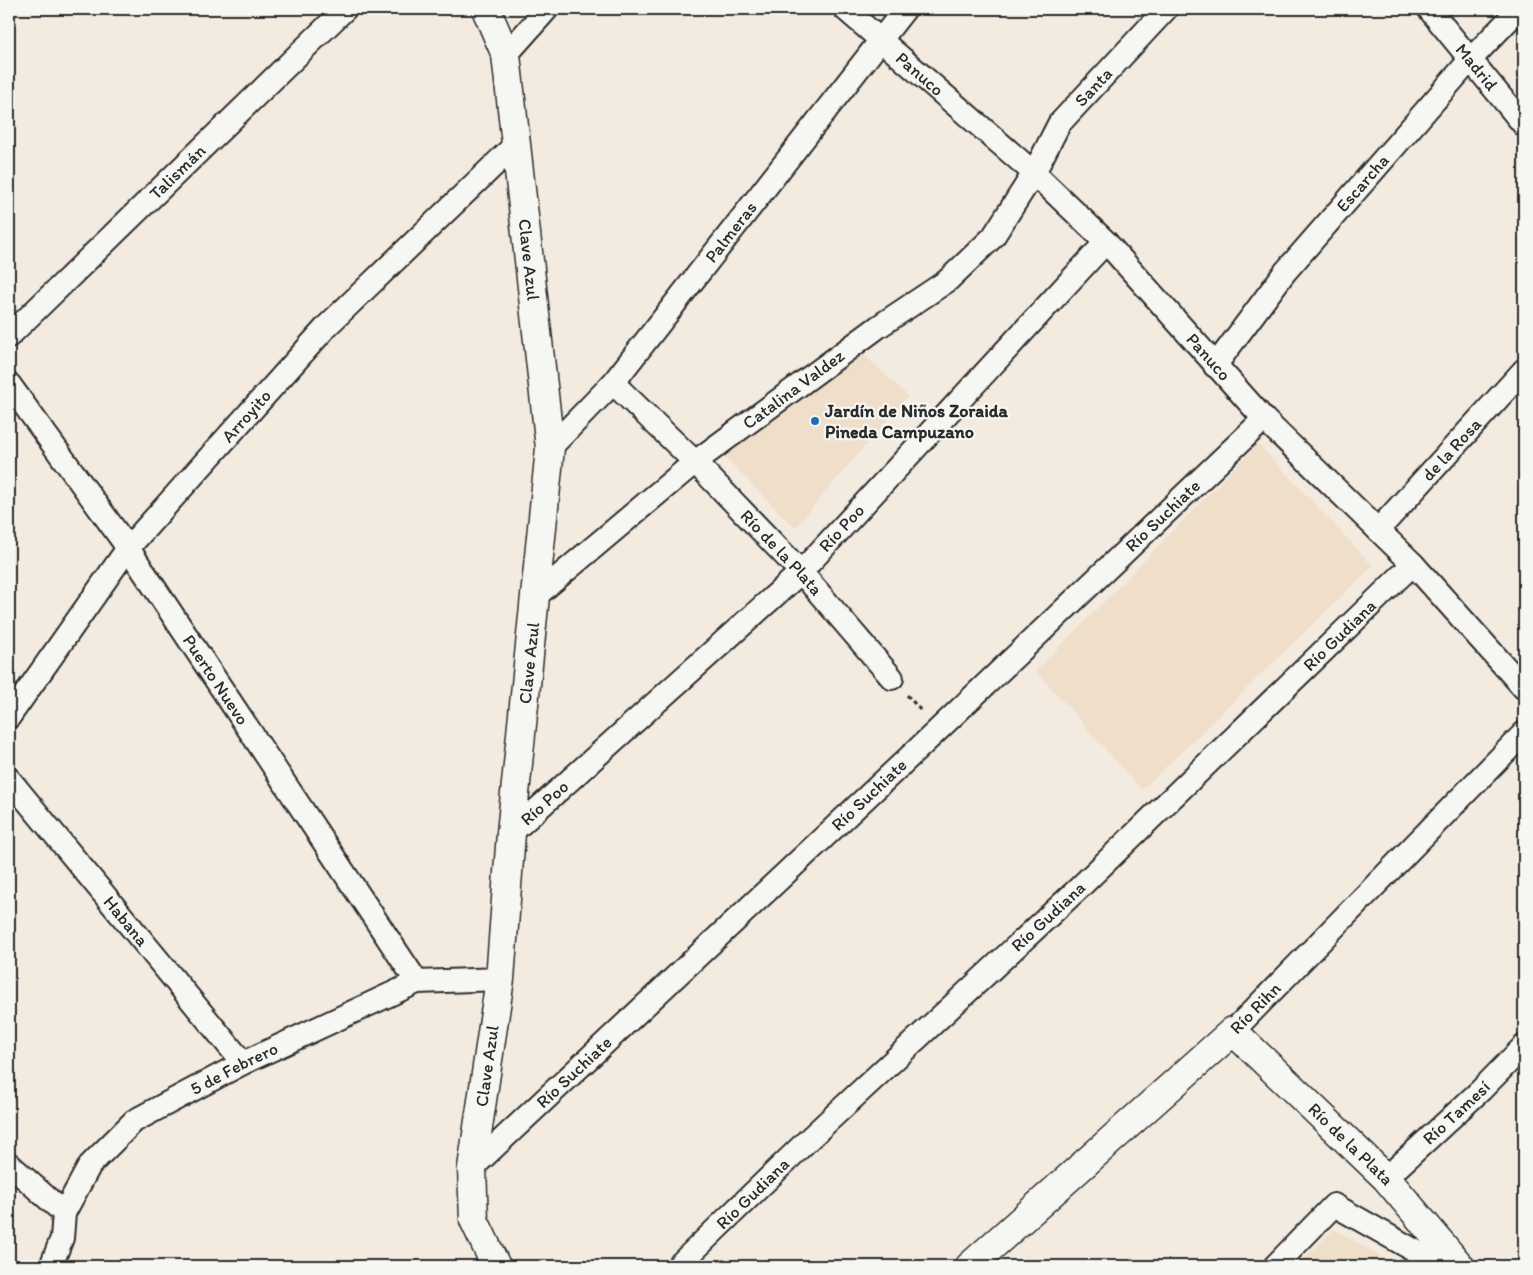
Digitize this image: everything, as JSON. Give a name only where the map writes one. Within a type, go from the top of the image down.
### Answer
[{"type":"main road","name":"Clave Azul","points":[[486,9],[506,54],[550,448],[537,595],[511,833],[500,979],[472,1168],[474,1220],[496,1266]]},
{"type":"main road","name":"Río de la Plata","points":[[1233,1032],[1386,1178],[1460,1266]]},
{"type":"main road","name":"Río Rihn","points":[[970,1266],[1233,1032]]},
{"type":"street","name":"Talismán","points":[[9,336],[345,9]]},
{"type":"street","points":[[506,54],[547,9]]},
{"type":"street","name":"Panuco","points":[[845,9],[1034,173],[1106,242],[1264,419],[1413,564],[1524,688]]},
{"type":"street","name":"Palmeras","points":[[550,448],[613,384],[905,9]]},
{"type":"street","name":"Santa","points":[[1034,173],[1059,124],[1166,9]]},
{"type":"street","name":"Madrid","points":[[1429,9],[1524,125]]},
{"type":"street","name":"Escarcha","points":[[1215,366],[1285,272],[1470,60],[1519,9]]},
{"type":"street","name":"Arroyito","points":[[9,717],[128,548],[328,324],[517,143]]},
{"type":"street","name":"Catalina Valdez","points":[[537,595],[695,462],[878,327],[947,281],[993,237],[1034,173]]},
{"type":"street","name":"Río Poo","points":[[511,833],[801,572],[1106,242]]},
{"type":"street","name":"de la Rosa","points":[[1378,530],[1524,370]]},
{"type":"street","name":"Puerto Nuevo","points":[[9,384],[128,548],[417,982]]},
{"type":"street","name":"Río de la Plata","points":[[613,384],[695,462],[801,572],[892,678]]},
{"type":"street","name":"Río Suchiate","points":[[472,1168],[938,730],[1264,419]]},
{"type":"street","name":"Río Gudiana","points":[[678,1266],[809,1139],[1079,888],[1413,564]]},
{"type":"street","name":"Río Rihn","points":[[1233,1032],[1524,733]]},
{"type":"street","name":"Habana","points":[[9,779],[243,1063]]},
{"type":"street","name":"5 de Febrero","points":[[52,1266],[62,1238],[64,1213],[90,1165],[134,1122],[243,1063],[417,982],[500,979]]},
{"type":"street","name":"Río Tamesí","points":[[1386,1178],[1524,1046]]},
{"type":"street","points":[[9,1164],[64,1213]]},
{"type":"street","points":[[1275,1266],[1334,1205],[1442,1266]]},
{"type":"path","points":[[892,678],[938,730]]},
{"type":"shaded area","name":"Jardín de Niños Zoraida Pineda Campuzano","points":[[845,337],[908,396],[795,528],[714,446]]},
{"type":"shaded area","points":[[1258,444],[1373,566],[1142,790],[1036,671]]},
{"type":"shaded area","points":[[1334,1229],[1397,1266],[1296,1266]]},
{"type":"place","name":"Jardín de Niños Zoraida Pineda Campuzano","points":[[815,421]]}]
